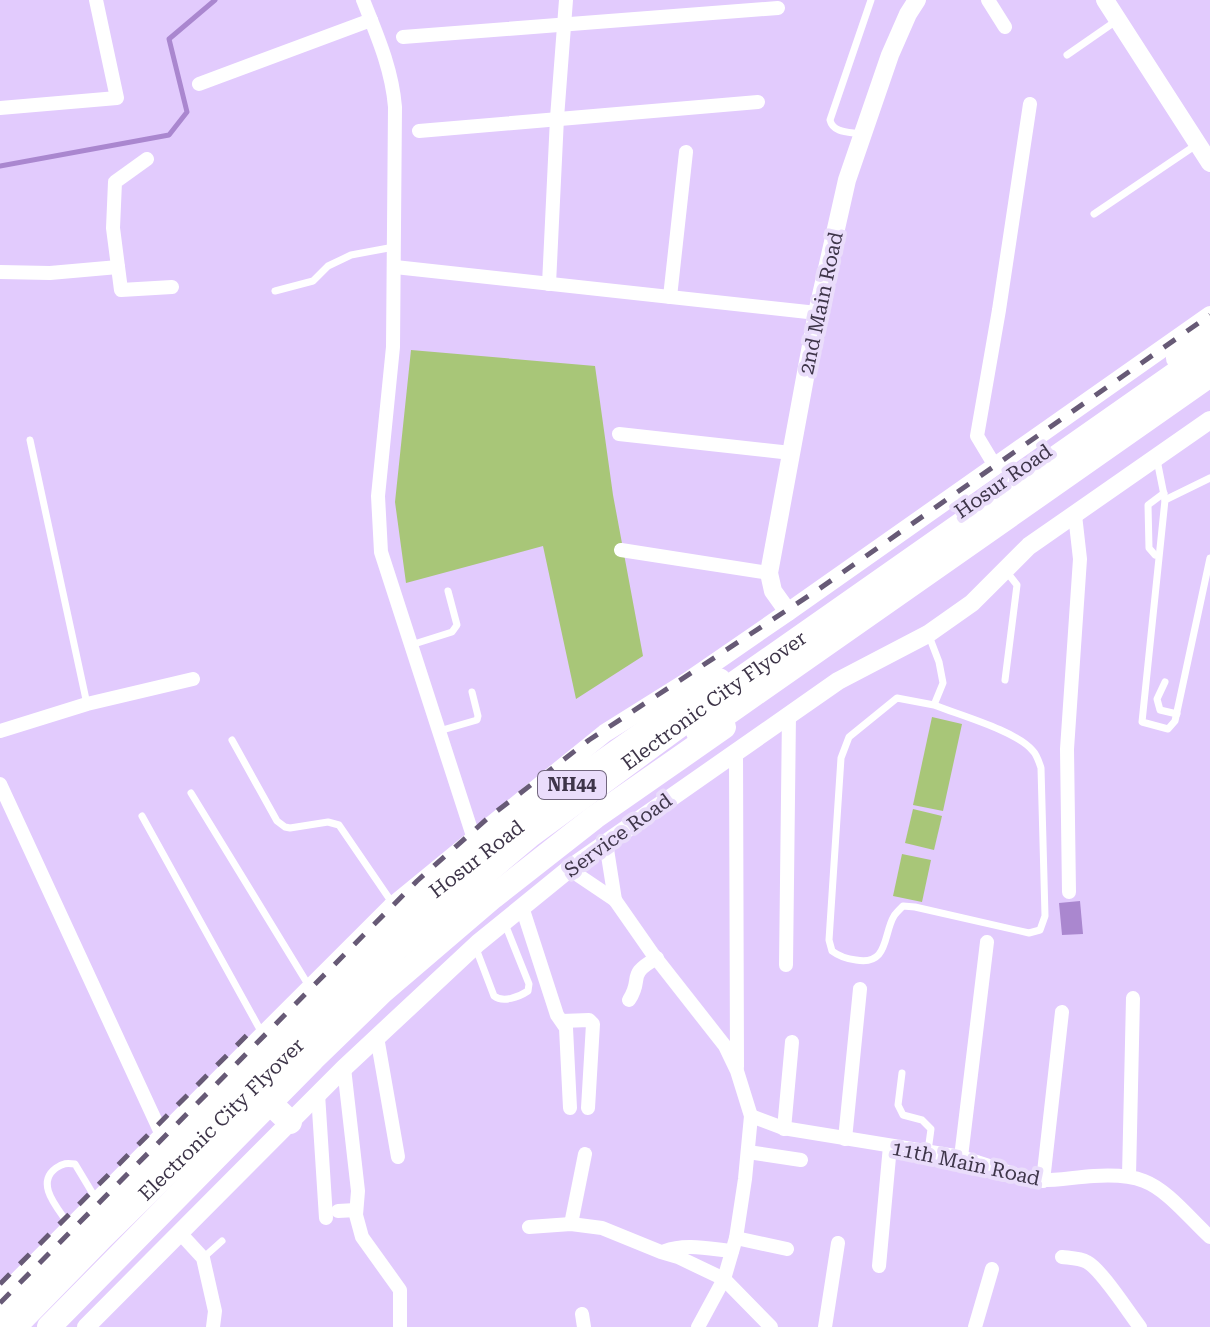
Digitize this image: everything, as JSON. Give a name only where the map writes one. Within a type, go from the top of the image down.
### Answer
[{"type":"highway","name":"Hosur Road","points":[[0,1315],[338,978],[435,891],[598,765],[1210,336]]},
{"type":"highway","name":"Electronic City Flyover","points":[[13,1327],[397,947],[529,835],[725,691],[1210,351]]},
{"type":"highway","name":"Electronic City Flyover","points":[[36,1327],[376,984],[493,882],[623,786],[1210,374]]},
{"type":"highway","name":"Hosur Road","points":[[49,1327],[382,992],[493,897],[595,817],[1210,385]]},
{"type":"highway","points":[[270,1103],[290,1122]]},
{"type":"street","points":[[363,0],[387,62],[394,86],[395,107],[393,347],[378,496],[381,552],[474,839]]},
{"type":"street","points":[[549,284],[566,0]]},
{"type":"street","name":"2nd Main Road","points":[[769,573],[817,313],[847,180],[890,55],[917,0]]},
{"type":"street","points":[[988,0],[1005,27]]},
{"type":"street","points":[[1105,0],[1210,163]]},
{"type":"street","points":[[0,108],[117,98],[99,1]]},
{"type":"street","points":[[403,37],[778,8]]},
{"type":"street","points":[[199,84],[371,20]]},
{"type":"street","points":[[419,131],[758,102]]},
{"type":"street","points":[[995,466],[977,436],[1030,104]]},
{"type":"street","points":[[670,297],[686,152]]},
{"type":"street","points":[[147,159],[115,182],[113,228],[121,290],[172,287]]},
{"type":"street","points":[[0,272],[50,273],[118,267]]},
{"type":"street","points":[[395,267],[817,313]]},
{"type":"street","points":[[0,1298],[393,905],[474,839],[605,733],[688,681],[788,612],[1210,315]]},
{"type":"street","name":"Service Road","points":[[86,1327],[344,1068],[504,921],[569,869],[789,714],[838,681],[928,634],[972,603],[1029,546],[1210,420]]},
{"type":"street","points":[[619,434],[791,453]]},
{"type":"street","points":[[1069,892],[1067,749],[1080,559],[1075,515]]},
{"type":"street","points":[[621,550],[769,573],[773,591],[788,612]]},
{"type":"street","points":[[0,729],[193,679]]},
{"type":"street","points":[[786,965],[789,714]]},
{"type":"street","points":[[736,752],[737,1071]]},
{"type":"street","points":[[0,784],[162,1135]]},
{"type":"street","points":[[606,843],[615,900]]},
{"type":"street","points":[[569,869],[615,900],[725,1046],[737,1071],[751,1116],[734,1245],[724,1279],[698,1327]]},
{"type":"street","points":[[522,907],[557,1015],[566,1028],[570,1108]]},
{"type":"street","points":[[961,1157],[987,942]]},
{"type":"street","points":[[629,1000],[636,974],[641,967],[657,958]]},
{"type":"street","points":[[845,1139],[860,989]]},
{"type":"street","points":[[1129,1176],[1133,998]]},
{"type":"street","points":[[1043,1181],[1062,1012]]},
{"type":"street","points":[[562,1021],[589,1020],[595,1028],[588,1108]]},
{"type":"street","points":[[377,1037],[398,1157]]},
{"type":"street","points":[[784,1129],[792,1042]]},
{"type":"street","points":[[344,1068],[358,1191],[356,1215],[362,1237],[400,1290],[400,1327]]},
{"type":"street","points":[[318,1094],[332,1214],[356,1210]]},
{"type":"street","name":"11th Main Road","points":[[751,1116],[784,1129],[961,1157],[1032,1180],[1129,1176],[1158,1189],[1210,1237]]},
{"type":"street","points":[[879,1266],[890,1146]]},
{"type":"street","points":[[748,1152],[801,1160]]},
{"type":"street","points":[[571,1224],[585,1154]]},
{"type":"street","points":[[529,1227],[571,1224],[602,1228],[678,1257],[724,1279],[764,1324]]},
{"type":"street","points":[[180,1233],[203,1258],[215,1311],[213,1327]]},
{"type":"street","points":[[825,1327],[838,1243]]},
{"type":"street","points":[[661,1252],[670,1248],[734,1245],[787,1249]]},
{"type":"street","points":[[1062,1257],[1087,1261],[1098,1270],[1140,1327]]},
{"type":"street","points":[[975,1327],[992,1269]]},
{"type":"lane","points":[[862,134],[835,129],[830,120],[871,0]]},
{"type":"lane","points":[[1067,55],[1117,20]]},
{"type":"lane","points":[[1094,214],[1198,144]]},
{"type":"lane","points":[[275,291],[313,281],[328,266],[351,255],[395,247]]},
{"type":"lane","points":[[30,440],[87,704]]},
{"type":"lane","points":[[1156,458],[1164,496],[1142,722],[1168,729],[1175,721],[1210,558]]},
{"type":"lane","points":[[1155,555],[1149,548],[1148,505],[1210,478]]},
{"type":"lane","points":[[1005,570],[1017,585],[1005,680]]},
{"type":"lane","points":[[411,645],[456,629],[448,591]]},
{"type":"lane","points":[[928,634],[943,683],[934,705]]},
{"type":"lane","points":[[1165,682],[1157,699],[1160,710],[1177,714]]},
{"type":"lane","points":[[439,731],[477,720],[472,692]]},
{"type":"lane","points":[[897,698],[934,705],[997,729],[1024,742],[1035,753],[1041,768],[1045,916],[1040,930],[1029,933],[903,906],[894,915],[884,948],[874,958],[864,962],[841,958],[832,951],[829,940],[841,758],[849,737],[897,698]]},
{"type":"lane","points":[[232,740],[277,821],[290,828],[328,822],[339,825],[393,905]]},
{"type":"lane","points":[[191,793],[310,988]]},
{"type":"lane","points":[[142,816],[263,1035]]},
{"type":"lane","points":[[475,945],[497,999],[504,1000],[528,991],[529,984],[504,921]]},
{"type":"lane","points":[[902,1073],[898,1105],[903,1115],[922,1120],[931,1129],[928,1152]]},
{"type":"lane","points":[[70,1227],[47,1192],[46,1182],[52,1171],[65,1163],[75,1164],[97,1200]]},
{"type":"lane","points":[[203,1258],[222,1241]]},
{"type":"green space","points":[[411,350],[595,366],[613,495],[643,656],[576,699],[543,546],[406,583],[395,502]]},
{"type":"green space","points":[[932,717],[962,724],[943,811],[913,805]]},
{"type":"green space","points":[[913,809],[942,816],[934,850],[905,843]]},
{"type":"green space","points":[[902,854],[931,860],[922,902],[893,896]]},
{"type":"shaded area","points":[[1080,901],[1083,934],[1062,935],[1059,903]]},
{"type":"waterway","points":[[0,166],[169,135],[187,112],[169,39],[215,0]]},
{"type":"railway","points":[[0,1303],[417,881],[488,818],[589,740],[819,589],[1210,315]]},
{"type":"railway","points":[[0,1284],[248,1034]]}]
